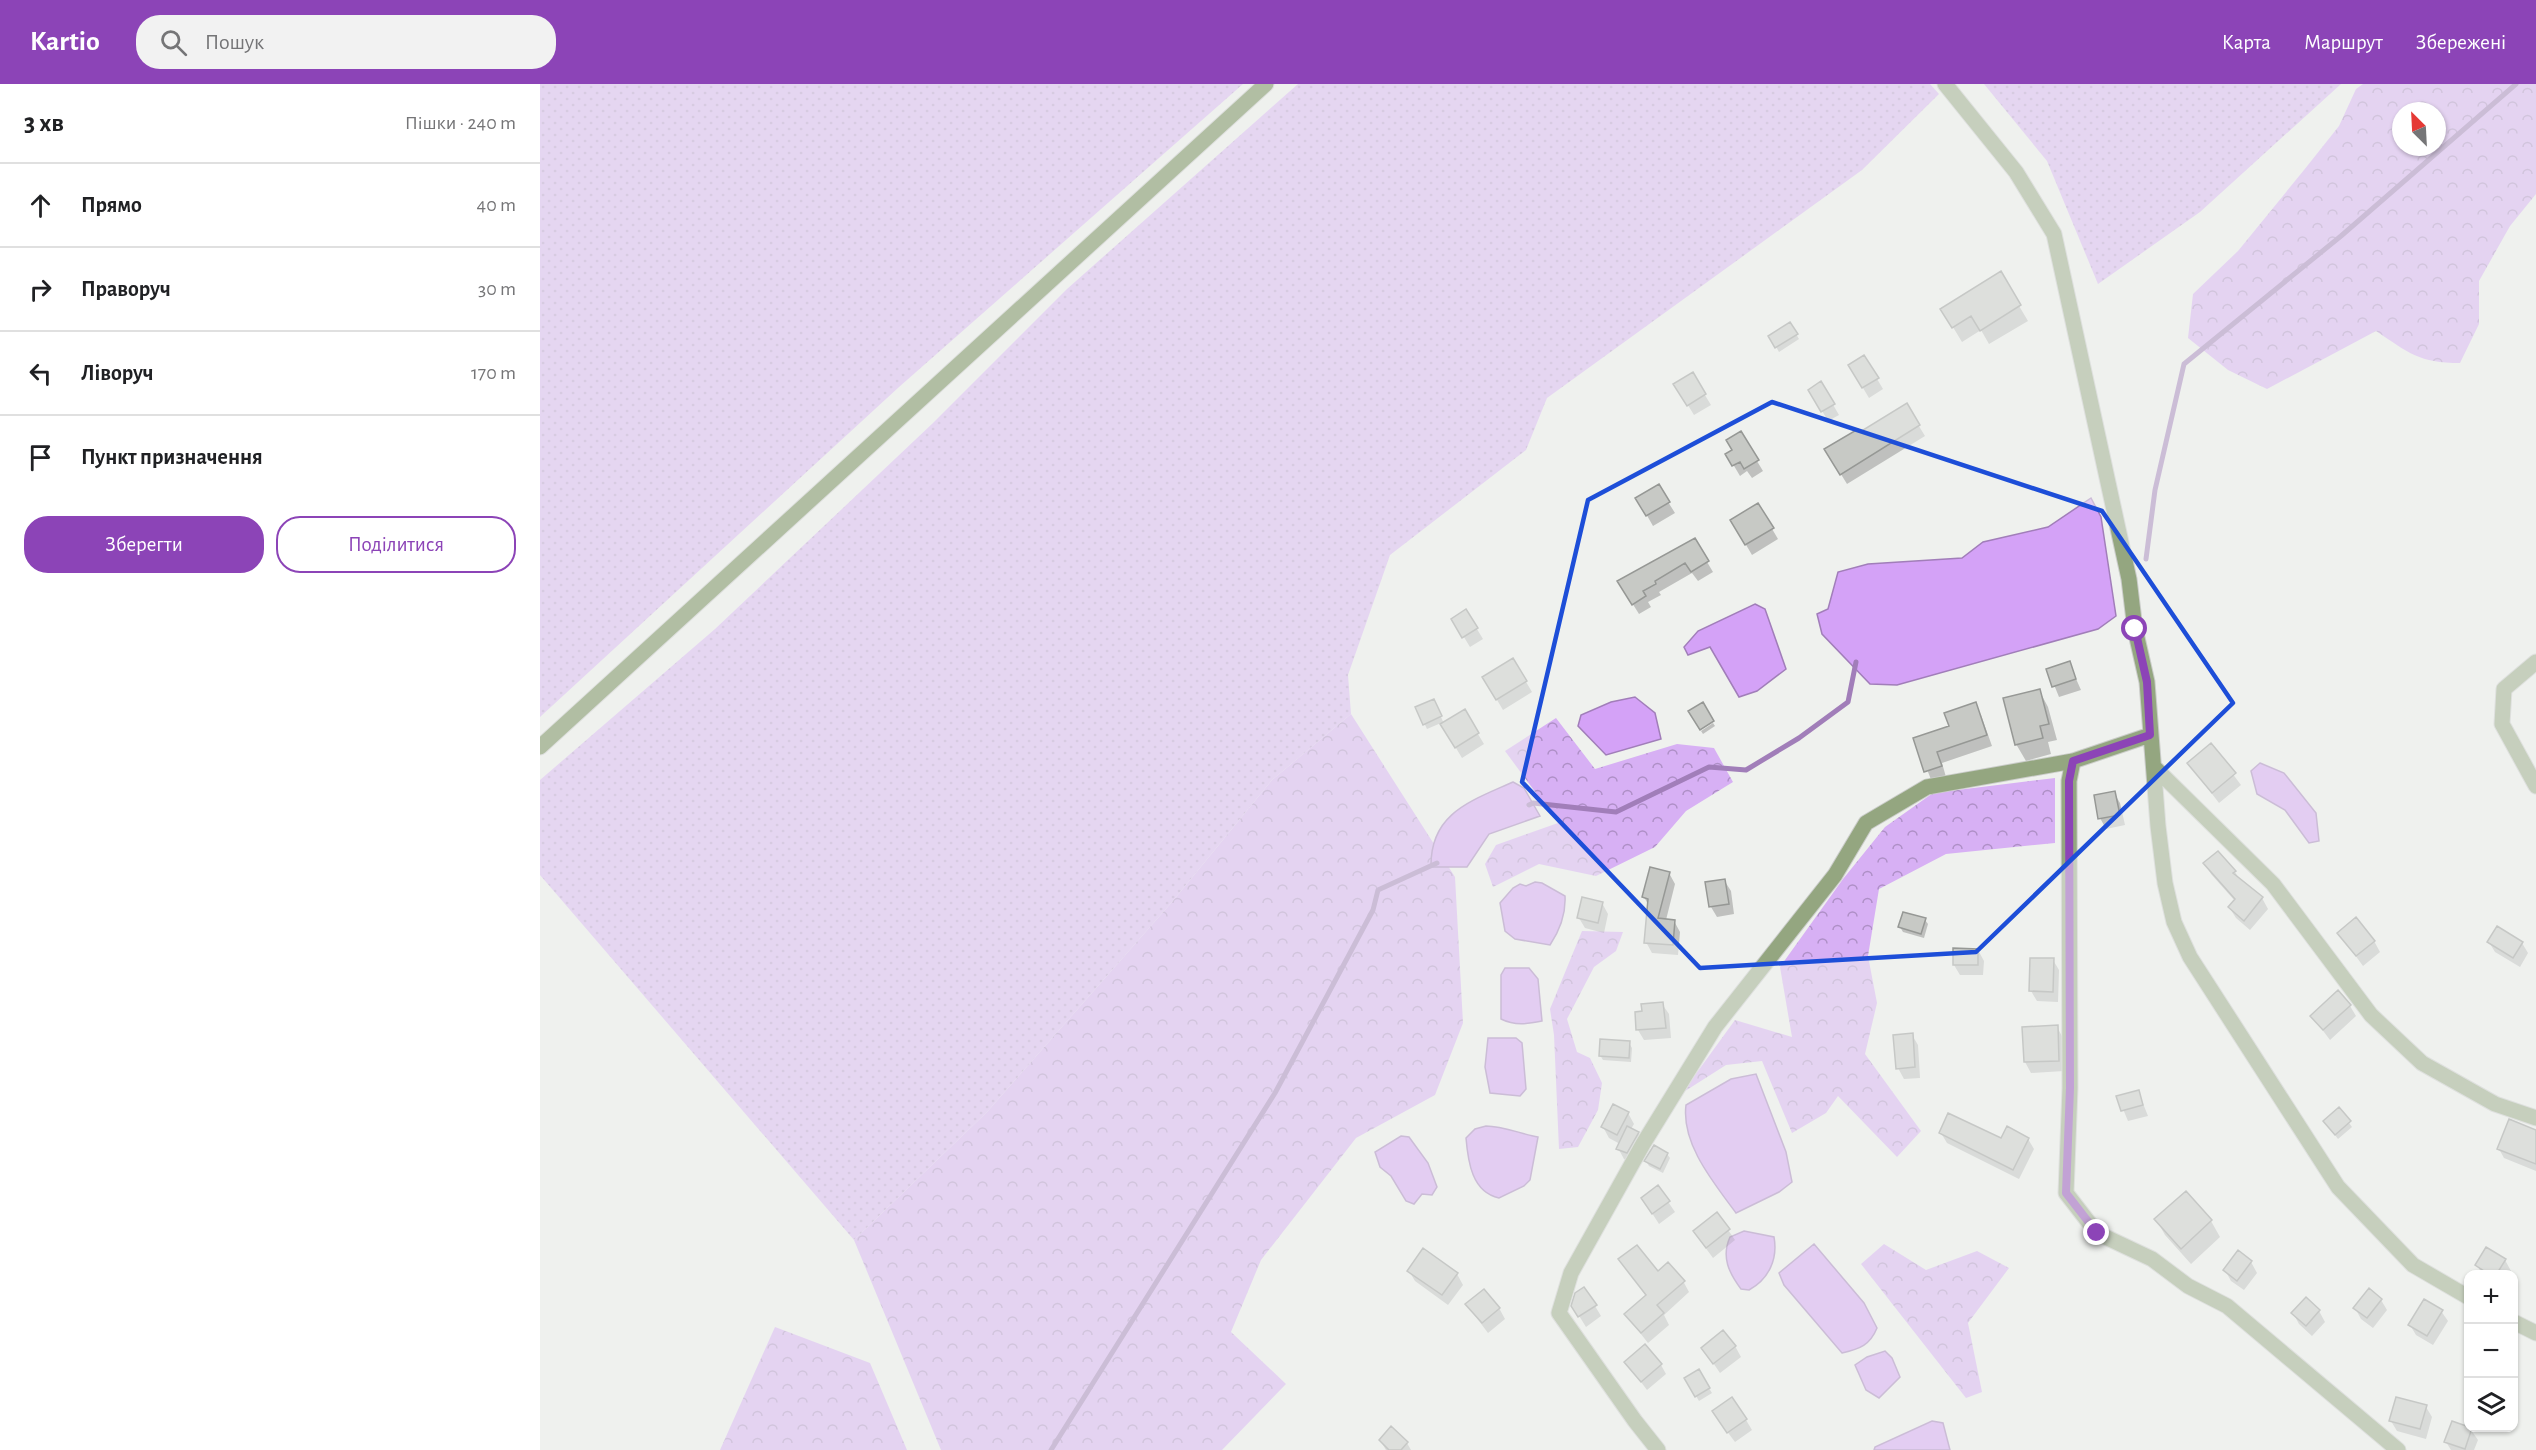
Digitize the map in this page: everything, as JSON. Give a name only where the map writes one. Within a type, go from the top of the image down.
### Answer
[{"type":"street","points":[[540,747],[1266,84]]},
{"type":"street","points":[[1945,84],[2016,172],[2054,234],[2129,579],[2135,629],[2147,682],[2158,826],[2165,883],[2174,922],[2190,957],[2338,1187],[2413,1265],[2464,1294]]},
{"type":"street","points":[[2536,662],[2504,688],[2502,724],[2536,786]]},
{"type":"street","points":[[1659,1450],[1635,1421],[1559,1313],[1571,1273],[1643,1144],[1715,1027],[1835,875],[1866,824],[1927,787],[2073,761],[2150,735]]},
{"type":"street","points":[[2073,761],[2069,781],[2070,1088],[2066,1193],[2097,1233],[2152,1259],[2188,1286],[2227,1306],[2398,1450]]},
{"type":"street","points":[[2154,767],[2273,884],[2371,1015],[2422,1063],[2495,1104],[2536,1118]]},
{"type":"street","points":[[2518,1324],[2536,1334]]},
{"type":"highlighted area","points":[[1772,402],[2102,511],[2233,703],[1976,952],[1700,968],[1522,782],[1588,500]]},
{"type":"shaded area","points":[[540,84],[1243,84],[899,387],[540,717]]},
{"type":"shaded area","points":[[1298,84],[1930,84],[1939,94],[1862,170],[1547,398],[1526,450],[1390,555],[1348,675],[1351,714],[1272,780],[1172,902],[987,1112],[854,1240],[540,875],[540,780],[715,629],[933,423],[1067,289]]},
{"type":"shaded area","points":[[1984,84],[2341,84],[2200,212],[2098,284],[2047,161]]},
{"type":"shaded area","points":[[2091,498],[2101,517],[2116,616],[2098,629],[1897,685],[1870,684],[1822,634],[1817,614],[1828,609],[1838,572],[1868,564],[1962,558],[1983,542],[2048,527]]},
{"type":"shaded area","points":[[1755,604],[1765,609],[1786,669],[1757,691],[1739,697],[1710,647],[1688,655],[1684,647],[1698,631]]},
{"type":"shaded area","points":[[1635,697],[1655,713],[1661,739],[1606,755],[1578,726],[1581,715],[1611,702]]},
{"type":"shaded area","points":[[2260,763],[2284,773],[2316,813],[2319,841],[2309,843],[2285,810],[2257,794],[2251,771]]},
{"type":"shaded area","points":[[1513,782],[1524,788],[1540,816],[1489,834],[1467,867],[1431,867],[1437,834],[1445,821],[1468,803]]},
{"type":"shaded area","points":[[1535,882],[1542,883],[1565,896],[1562,922],[1550,945],[1515,939],[1505,931],[1500,903],[1513,888],[1520,884],[1526,886]]},
{"type":"shaded area","points":[[1505,968],[1529,968],[1538,979],[1542,1021],[1521,1024],[1501,1019],[1501,975]]},
{"type":"shaded area","points":[[1488,1038],[1516,1038],[1522,1043],[1526,1089],[1520,1096],[1490,1093],[1485,1067]]},
{"type":"shaded area","points":[[1756,1074],[1786,1152],[1792,1182],[1779,1192],[1736,1213],[1709,1176],[1694,1148],[1686,1120],[1686,1105],[1731,1079]]},
{"type":"shaded area","points":[[1486,1126],[1538,1137],[1530,1180],[1524,1186],[1499,1198],[1490,1195],[1477,1183],[1468,1157],[1466,1138],[1475,1129]]},
{"type":"shaded area","points":[[1401,1136],[1409,1137],[1428,1163],[1437,1187],[1432,1195],[1422,1194],[1414,1204],[1406,1201],[1391,1176],[1380,1167],[1375,1152]]},
{"type":"shaded area","points":[[1744,1231],[1774,1237],[1775,1245],[1773,1261],[1767,1274],[1749,1290],[1741,1289],[1730,1271],[1726,1258],[1730,1237]]},
{"type":"shaded area","points":[[1814,1244],[1864,1303],[1877,1328],[1871,1339],[1859,1348],[1842,1353],[1784,1285],[1779,1273]]},
{"type":"shaded area","points":[[1885,1351],[1892,1358],[1900,1377],[1879,1398],[1866,1390],[1855,1365],[1867,1357]]},
{"type":"shaded area","points":[[1932,1421],[1943,1423],[1950,1450],[1874,1450],[1875,1447]]},
{"type":"green space","points":[[2363,84],[2536,84],[2536,194],[2510,226],[2479,281],[2479,324],[2460,363],[2424,359],[2376,331],[2267,389],[2228,370],[2188,338],[2193,294],[2238,251],[2339,126],[2356,89]]},
{"type":"green space","points":[[1351,714],[1455,877],[1463,1023],[1435,1095],[1356,1138],[1261,1260],[1231,1332],[1286,1384],[1222,1450],[941,1450],[854,1240],[987,1112],[1172,902],[1272,780]]},
{"type":"green space","points":[[1556,718],[1595,769],[1677,744],[1714,748],[1733,782],[1686,811],[1655,847],[1596,876],[1539,864],[1493,887],[1485,864],[1496,845],[1558,823],[1505,751]]},
{"type":"green space","points":[[2055,778],[2055,843],[1946,854],[1879,889],[1868,956],[1877,1003],[1865,1054],[1921,1131],[1897,1157],[1838,1096],[1826,1113],[1792,1133],[1762,1061],[1726,1065],[1682,1093],[1735,1020],[1792,1037],[1780,967],[1843,879],[1885,827],[1933,793]]},
{"type":"green space","points":[[1582,931],[1623,932],[1616,951],[1594,967],[1567,1019],[1577,1052],[1590,1058],[1602,1083],[1598,1110],[1578,1147],[1559,1149],[1554,1035],[1550,1009]]},
{"type":"green space","points":[[1884,1244],[1926,1270],[1977,1251],[2009,1268],[1968,1323],[1982,1392],[1966,1398],[1861,1264]]},
{"type":"green space","points":[[775,1327],[870,1363],[907,1450],[720,1450]]},
{"type":"building","points":[[2001,271],[2021,305],[1980,331],[1971,316],[1952,328],[1940,309]]},
{"type":"building","points":[[1790,322],[1798,334],[1775,348],[1768,336]]},
{"type":"building","points":[[1864,355],[1879,378],[1862,388],[1848,365]]},
{"type":"building","points":[[1693,372],[1706,394],[1687,406],[1673,384]]},
{"type":"building","points":[[1821,381],[1835,404],[1821,412],[1808,390]]},
{"type":"building","points":[[1907,403],[1920,425],[1840,475],[1824,449],[1858,429],[1860,432]]},
{"type":"building","points":[[1741,431],[1759,460],[1744,469],[1740,462],[1732,466],[1725,454],[1732,450],[1726,440]]},
{"type":"building","points":[[1659,484],[1670,502],[1646,516],[1635,498]]},
{"type":"building","points":[[1758,503],[1774,528],[1745,545],[1730,520]]},
{"type":"building","points":[[1695,538],[1709,561],[1691,572],[1685,563],[1655,581],[1656,584],[1643,591],[1646,596],[1632,605],[1617,581]]},
{"type":"building","points":[[1466,609],[1478,628],[1462,638],[1451,619]]},
{"type":"building","points":[[1513,658],[1527,681],[1496,700],[1482,677]]},
{"type":"building","points":[[2070,661],[2076,679],[2052,687],[2046,669]]},
{"type":"building","points":[[2040,689],[2049,724],[2040,726],[2043,738],[2015,745],[2003,698]]},
{"type":"building","points":[[1434,699],[1442,716],[1423,725],[1415,707]]},
{"type":"building","points":[[1703,702],[1714,721],[1700,730],[1688,711]]},
{"type":"building","points":[[1976,702],[1987,735],[1937,752],[1942,766],[1924,772],[1913,738],[1949,726],[1944,713]]},
{"type":"building","points":[[1465,709],[1479,733],[1455,748],[1440,724]]},
{"type":"building","points":[[2211,743],[2236,773],[2212,793],[2187,763]]},
{"type":"building","points":[[2115,791],[2120,815],[2098,819],[2094,795]]},
{"type":"building","points":[[2218,851],[2236,871],[2233,873],[2263,897],[2244,921],[2228,907],[2235,899],[2203,863]]},
{"type":"building","points":[[1650,867],[1670,872],[1658,918],[1675,920],[1673,945],[1644,943],[1648,899],[1642,897]]},
{"type":"building","points":[[1725,879],[1729,904],[1709,907],[1705,882]]},
{"type":"building","points":[[1582,897],[1603,902],[1598,923],[1577,918]]},
{"type":"building","points":[[1903,912],[1926,918],[1921,934],[1898,927]]},
{"type":"building","points":[[2356,917],[2375,941],[2356,956],[2337,933]]},
{"type":"building","points":[[2497,926],[2523,942],[2513,958],[2487,942]]},
{"type":"building","points":[[1953,948],[1978,949],[1978,965],[1953,965]]},
{"type":"building","points":[[2030,958],[2054,958],[2053,992],[2029,991]]},
{"type":"building","points":[[2338,990],[2351,1005],[2323,1030],[2310,1016]]},
{"type":"building","points":[[1663,1002],[1666,1028],[1636,1030],[1635,1012],[1642,1011],[1641,1004]]},
{"type":"building","points":[[2058,1025],[2059,1061],[2024,1062],[2022,1027]]},
{"type":"building","points":[[1913,1033],[1915,1067],[1896,1069],[1893,1035]]},
{"type":"building","points":[[1600,1039],[1630,1041],[1629,1058],[1599,1056]]},
{"type":"building","points":[[2139,1090],[2143,1105],[2121,1111],[2116,1096]]},
{"type":"building","points":[[1613,1104],[1629,1112],[1617,1135],[1601,1127]]},
{"type":"building","points":[[2339,1107],[2351,1121],[2335,1135],[2323,1121]]},
{"type":"building","points":[[1948,1113],[2001,1138],[2007,1126],[2029,1138],[2013,1170],[1939,1133]]},
{"type":"building","points":[[2509,1119],[2536,1130],[2536,1164],[2497,1149]]},
{"type":"building","points":[[1627,1126],[1639,1132],[1627,1153],[1616,1149]]},
{"type":"building","points":[[1654,1145],[1668,1153],[1660,1169],[1644,1161]]},
{"type":"building","points":[[1658,1185],[1670,1201],[1652,1214],[1641,1198]]},
{"type":"building","points":[[2186,1191],[2212,1220],[2181,1249],[2154,1219]]},
{"type":"building","points":[[1717,1212],[1730,1229],[1706,1248],[1693,1231]]},
{"type":"building","points":[[1637,1245],[1658,1271],[1668,1262],[1685,1281],[1657,1305],[1664,1313],[1641,1333],[1624,1314],[1646,1295],[1618,1259]]},
{"type":"building","points":[[2486,1247],[2506,1259],[2499,1270],[2482,1270],[2475,1265]]},
{"type":"building","points":[[1423,1248],[1458,1273],[1442,1295],[1407,1271]]},
{"type":"building","points":[[2238,1250],[2252,1261],[2237,1281],[2223,1270]]},
{"type":"building","points":[[1584,1287],[1597,1305],[1578,1317],[1571,1306],[1575,1293]]},
{"type":"building","points":[[2369,1288],[2382,1299],[2367,1318],[2353,1308]]},
{"type":"building","points":[[1484,1289],[1500,1308],[1482,1323],[1465,1304]]},
{"type":"building","points":[[2306,1297],[2320,1310],[2306,1326],[2291,1313]]},
{"type":"building","points":[[2424,1299],[2443,1310],[2427,1336],[2408,1325]]},
{"type":"building","points":[[1723,1330],[1736,1346],[1713,1364],[1701,1348]]},
{"type":"building","points":[[1645,1344],[1662,1364],[1641,1382],[1624,1362]]},
{"type":"building","points":[[1699,1369],[1710,1388],[1695,1397],[1684,1378]]},
{"type":"building","points":[[1732,1397],[1747,1419],[1727,1433],[1712,1411]]},
{"type":"building","points":[[2396,1397],[2427,1405],[2420,1429],[2389,1421]]},
{"type":"building","points":[[2452,1421],[2464,1425],[2464,1432],[2471,1432],[2465,1449],[2444,1442]]},
{"type":"building","points":[[1391,1426],[1408,1442],[1401,1450],[1389,1450],[1379,1440]]},
{"type":"waterway","points":[[2146,559],[2155,490],[2184,364],[2341,236],[2516,84]]},
{"type":"waterway","points":[[1529,805],[1533,803],[1616,812],[1709,767],[1746,770],[1799,738],[1848,702],[1856,662]]},
{"type":"waterway","points":[[1051,1450],[1275,1093],[1373,910],[1378,890],[1437,863]]},
{"type":"route","points":[[2097,1233],[2066,1193],[2070,1088],[2069,781],[2073,761],[2150,735],[2147,682],[2135,629]]}]
